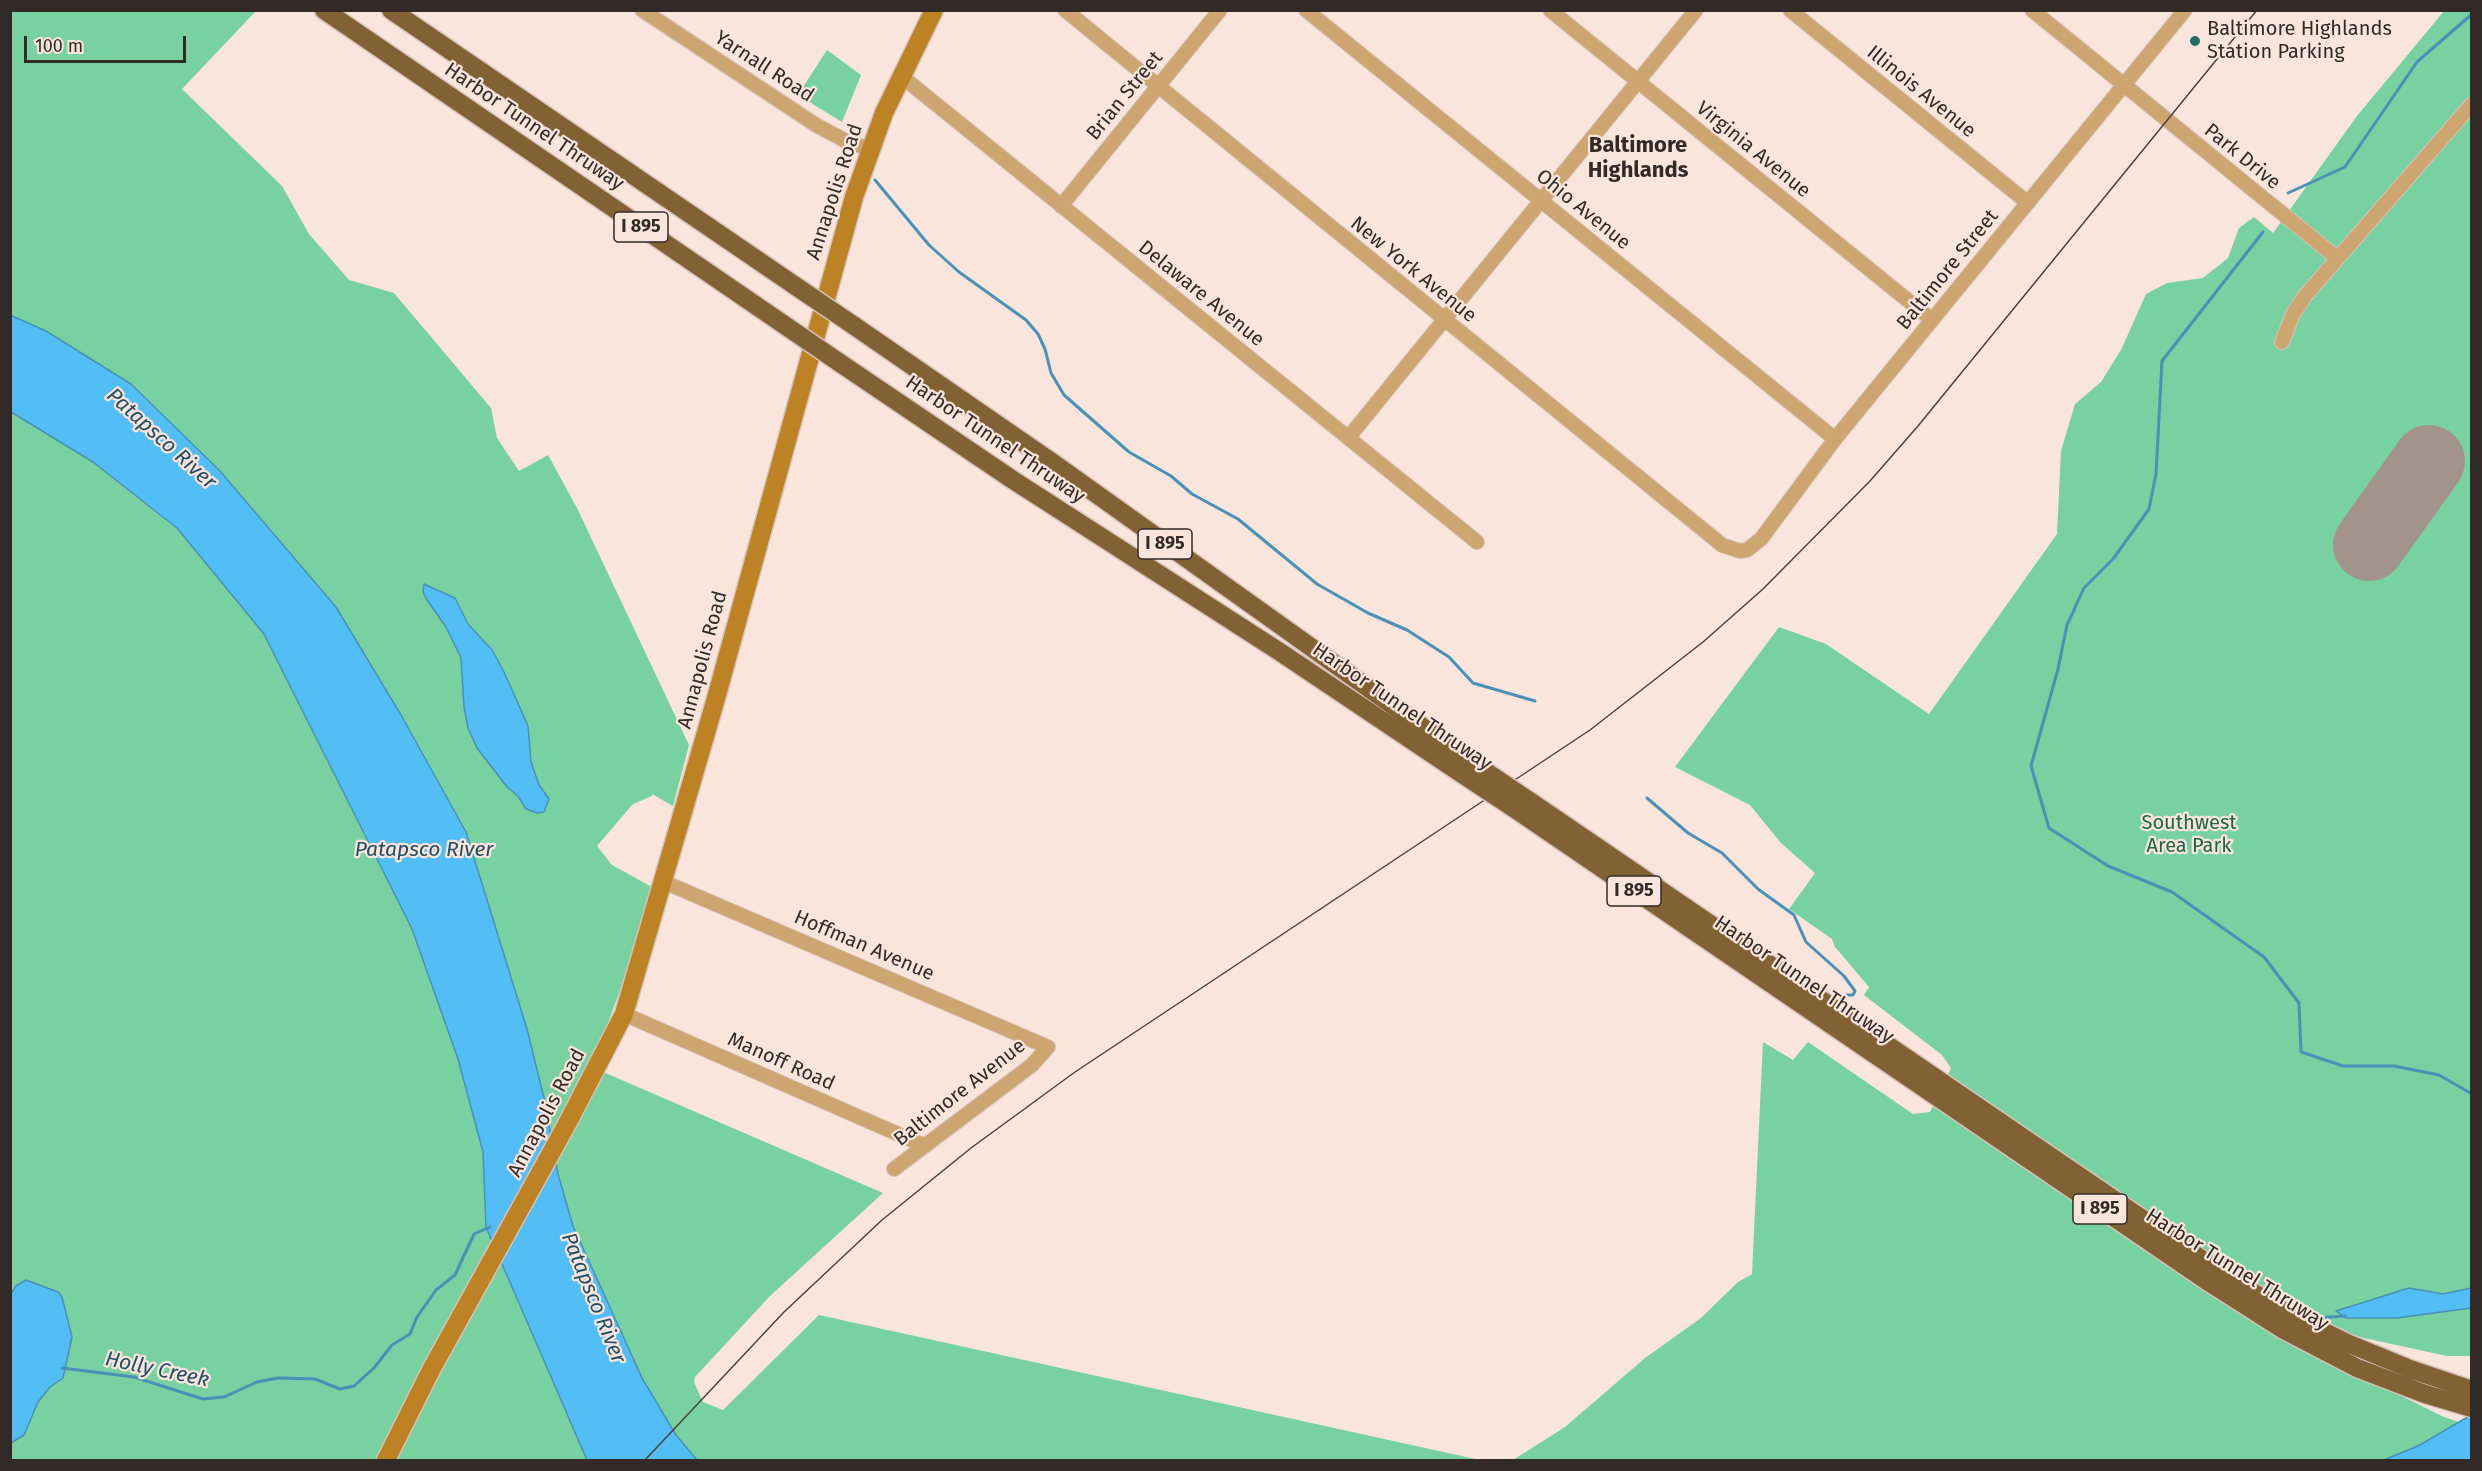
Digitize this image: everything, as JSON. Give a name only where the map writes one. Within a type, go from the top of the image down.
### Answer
[{"type":"highway","name":"Harbor Tunnel Thruway","points":[[324,10],[1013,480],[1524,807],[1754,964],[2210,1283],[2282,1329],[2357,1368],[2425,1394],[2472,1408]]},
{"type":"highway","name":"Harbor Tunnel Thruway","points":[[392,10],[1045,457],[1469,770]]},
{"type":"highway","name":"Harbor Tunnel Thruway","points":[[1754,964],[2258,1296],[2347,1343],[2410,1369],[2472,1390]]},
{"type":"main road","name":"Annapolis Road","points":[[386,1461],[468,1303],[567,1124],[624,1014],[664,882],[850,208],[869,148],[900,75],[934,10]]},
{"type":"street","name":"Yarnall Road","points":[[642,10],[816,124],[846,141],[869,148]]},
{"type":"street","name":"New York Avenue","points":[[1065,10],[1444,321],[1722,545],[1740,551]]},
{"type":"street","name":"Brian Street","points":[[1061,206],[1220,10]]},
{"type":"street","name":"Ohio Avenue","points":[[1306,10],[1835,439]]},
{"type":"street","name":"Virginia Avenue","points":[[1550,10],[1932,320]]},
{"type":"street","points":[[1348,438],[1696,10]]},
{"type":"street","name":"Illinois Avenue","points":[[1790,10],[2028,204]]},
{"type":"street","name":"Park Drive","points":[[2032,10],[2337,258]]},
{"type":"street","name":"Baltimore Street","points":[[1740,551],[1747,550],[1761,539],[1835,439],[2185,10]]},
{"type":"street","name":"Delaware Avenue","points":[[900,75],[1477,542]]},
{"type":"street","points":[[2282,342],[2293,314],[2337,258],[2472,104]]},
{"type":"street","name":"Hoffman Avenue","points":[[664,882],[1048,1047]]},
{"type":"street","name":"Manoff Road","points":[[624,1014],[923,1145]]},
{"type":"street","name":"Baltimore Avenue","points":[[894,1169],[1032,1065],[1048,1047]]},
{"type":"green space","points":[[10,11],[256,11],[182,89],[282,186],[309,234],[349,280],[394,293],[491,408],[497,438],[519,471],[548,455],[577,508],[689,745],[673,806],[652,794],[633,804],[597,846],[612,865],[652,887],[625,977],[605,1031],[587,1065],[883,1193],[770,1296],[695,1377],[694,1382],[703,1402],[723,1410],[819,1315],[1480,1460],[11,1460]]},
{"type":"green space","name":"Southwest Area Park","points":[[2444,11],[2471,11],[2471,1356],[2447,1356],[2341,1333],[2319,1355],[2444,1417],[2471,1426],[2471,1460],[1513,1460],[1565,1427],[1645,1358],[1701,1318],[1738,1282],[1752,1274],[1763,1042],[1793,1060],[1808,1042],[1913,1114],[1930,1112],[1951,1068],[1942,1055],[1864,995],[1869,987],[1835,947],[1832,939],[1789,909],[1815,873],[1781,843],[1750,805],[1675,767],[1779,627],[1826,644],[1929,714],[2057,534],[2061,451],[2075,404],[2101,382],[2121,350],[2146,294],[2167,283],[2203,278],[2228,258],[2239,228],[2254,217],[2273,233],[2357,116]],"holes":[[[2409,1288],[2464,1308],[2397,1318],[2337,1311]]]},
{"type":"green space","points":[[827,50],[861,75],[842,122],[798,95]]},
{"type":"water","name":"Patapsco River","points":[[10,315],[46,331],[131,384],[219,470],[336,607],[401,715],[466,832],[527,1029],[544,1098],[558,1174],[573,1226],[642,1378],[676,1435],[697,1460],[587,1460],[486,1227],[483,1152],[458,1059],[412,929],[264,634],[177,528],[93,462],[11,412]]},
{"type":"water","points":[[424,584],[455,598],[468,624],[492,650],[504,672],[528,726],[531,762],[539,785],[549,799],[544,812],[537,813],[526,809],[518,796],[507,787],[477,748],[468,728],[464,707],[461,658],[446,627],[423,592]]},
{"type":"water","points":[[26,1280],[58,1292],[62,1297],[72,1337],[63,1378],[50,1387],[38,1402],[24,1435],[11,1443],[11,1294],[16,1286]]},
{"type":"water","points":[[2409,1288],[2443,1294],[2471,1288],[2471,1308],[2397,1318],[2346,1318],[2336,1311]]},
{"type":"water","points":[[2471,1415],[2471,1460],[2384,1460],[2420,1445]]},
{"type":"waterway","points":[[2288,193],[2345,167],[2417,62],[2472,14]]},
{"type":"waterway","points":[[875,180],[929,245],[959,272],[1026,320],[1038,334],[1045,349],[1051,373],[1064,395],[1129,452],[1171,476],[1192,494],[1238,519],[1317,584],[1368,613],[1407,630],[1449,657],[1473,683],[1535,701]]},
{"type":"waterway","points":[[2263,232],[2162,361],[2156,474],[2149,509],[2113,559],[2084,588],[2067,625],[2058,669],[2031,766],[2049,828],[2108,866],[2172,892],[2264,957],[2299,1003],[2301,1052],[2343,1066],[2394,1066],[2439,1075],[2472,1094]]},
{"type":"waterway","points":[[1647,798],[1688,833],[1722,853],[1758,889],[1794,915],[1806,942],[1844,976],[1855,991],[1853,995],[1847,995],[1838,1002]]},
{"type":"waterway","name":"Holly Creek","points":[[62,1368],[134,1377],[203,1399],[224,1397],[257,1382],[278,1378],[315,1379],[340,1389],[354,1386],[374,1368],[392,1345],[410,1334],[417,1317],[436,1290],[455,1275],[474,1234],[490,1227]]},
{"type":"waterway","points":[[2315,1318],[2345,1316]]},
{"type":"runway","points":[[2369,545],[2429,461]]},
{"type":"tram line","points":[[645,1460],[784,1312],[882,1220],[971,1148],[1075,1072],[1590,730],[1703,642],[1763,589],[1870,481],[1918,426],[2257,10]]},
{"type":"place","name":"Baltimore Highlands Station Parking","points":[[2195,41]]},
{"type":"district","name":"Baltimore Highlands","points":[[1638,158]]}]
